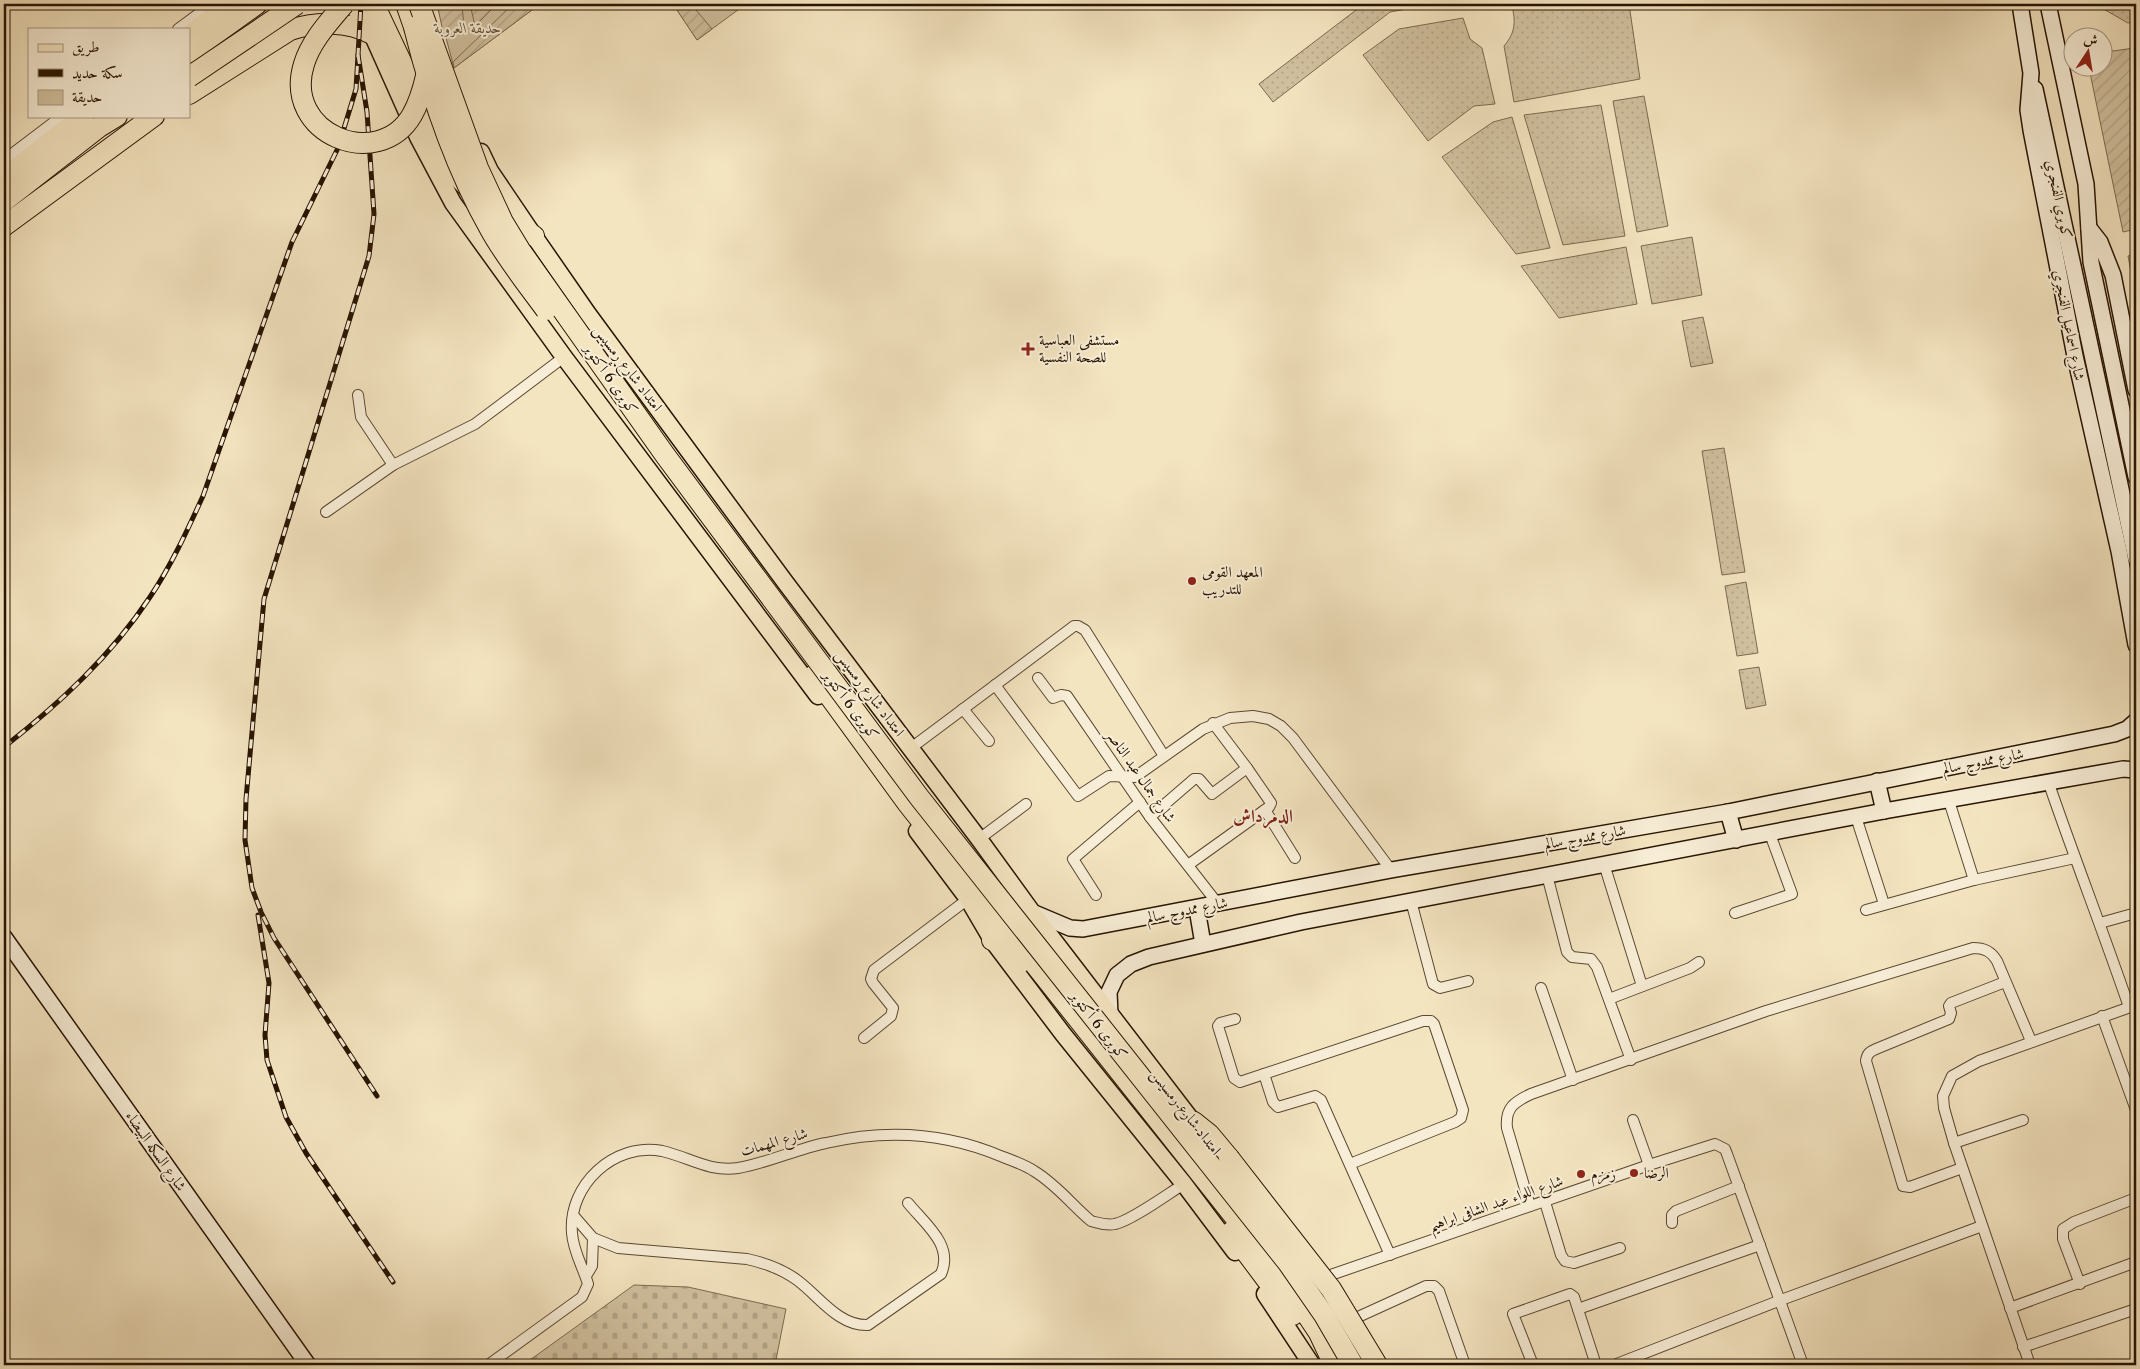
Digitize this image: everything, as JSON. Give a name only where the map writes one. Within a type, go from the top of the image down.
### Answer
[{"type":"highway","points":[[190,35],[231,4]]},
{"type":"highway","points":[[190,52],[256,4]]},
{"type":"highway","points":[[190,67],[281,4],[288,11],[291,20],[290,30]]},
{"type":"highway","points":[[190,76],[297,4]]},
{"type":"highway","points":[[344,4],[319,35],[307,55],[301,75],[305,108],[318,126],[331,136],[354,142],[374,141],[395,133],[412,116],[426,76]]},
{"type":"highway","points":[[374,4],[404,67],[434,140],[450,169],[485,202],[534,236]]},
{"type":"highway","name":"كوبرى 6 أكتوبر","points":[[406,4],[426,76],[462,173],[490,230],[509,259],[908,804],[1297,1298],[1319,1333],[1334,1365]]},
{"type":"highway","name":"كوبرى 6 أكتوبر","points":[[419,4],[478,168],[503,222],[520,250],[665,455],[919,797],[1288,1263],[1324,1315],[1353,1365]]},
{"type":"highway","points":[[416,32],[424,4]]},
{"type":"highway","points":[[190,93],[290,30],[304,25],[324,24],[355,27],[372,34]]},
{"type":"highway","points":[[73,174],[97,144],[129,118]]},
{"type":"highway","points":[[4,226],[151,118]]},
{"type":"highway","points":[[4,178],[97,120]]},
{"type":"highway","points":[[4,201],[97,120]]},
{"type":"highway","points":[[992,940],[1012,952],[1043,994],[1175,1158],[1292,1315],[1307,1328],[1319,1333]]},
{"type":"highway","points":[[1194,1122],[1209,1134],[1229,1158],[1331,1289],[1377,1365]]},
{"type":"main road","points":[[352,4],[372,34],[418,137],[453,203],[564,357],[968,899],[992,940],[1063,1034],[1184,1184],[1272,1303],[1312,1365]]},
{"type":"main road","name":"امتداد شارع رمسيس","points":[[400,4],[446,83],[490,170],[534,236],[785,582],[979,838],[1032,912],[1314,1281],[1366,1365]]},
{"type":"main road","name":"شارع اسماعيل الفنجري","points":[[2020,4],[2031,73],[2028,110],[2033,139],[2078,372],[2130,572],[2136,645]]},
{"type":"main road","points":[[2048,4],[2086,184],[2089,228],[2100,242],[2113,275],[2136,390]]},
{"type":"main road","name":"كوبري الفنجري","points":[[2031,73],[2136,560]]},
{"type":"main road","name":"كوبري الفنجري","points":[[2089,228],[2091,262],[2136,477]]},
{"type":"main road","points":[[605,411],[622,420],[636,420],[642,415],[645,406],[643,388]]},
{"type":"main road","points":[[745,599],[748,589],[756,581],[770,577],[785,582]]},
{"type":"main road","name":"شارع ممدوح سالم","points":[[1032,912],[1070,928],[1083,929],[1391,870],[1728,812],[2114,734],[2127,729],[2136,721]]},
{"type":"main road","name":"شارع ممدوح سالم","points":[[1110,1014],[1109,992],[1112,983],[1123,969],[1142,959],[1203,944],[1301,922],[1604,864],[2048,781],[2132,768]]},
{"type":"main road","points":[[1877,781],[1884,812]]},
{"type":"main road","points":[[1728,812],[1736,840]]},
{"type":"main road","points":[[1197,908],[1203,944]]},
{"type":"main road","name":"شارع السكه البيضاء","points":[[4,937],[308,1365]]},
{"type":"street","points":[[179,28],[212,4]]},
{"type":"street","points":[[4,160],[59,118]]},
{"type":"street","points":[[326,512],[393,465],[475,424],[564,357]]},
{"type":"street","points":[[358,395],[361,417],[393,465]]},
{"type":"street","points":[[911,748],[1074,626],[1082,627],[1164,756]]},
{"type":"street","name":"شارع جمال عبد الناصر","points":[[1038,678],[1053,698],[1061,694],[1067,696],[1150,817],[1218,904]]},
{"type":"street","points":[[996,685],[1077,796],[1081,796],[1109,776],[1135,777],[1213,723],[1230,718],[1253,716],[1269,719],[1281,726],[1293,738],[1391,870]]},
{"type":"street","points":[[963,709],[989,741]]},
{"type":"street","points":[[1188,866],[1265,810],[1271,803],[1213,723]]},
{"type":"street","points":[[1150,817],[1194,780],[1199,779],[1212,794],[1247,768]]},
{"type":"street","points":[[2030,1365],[1962,1168],[1944,1108],[1943,1096],[1952,1076],[1978,1061],[2132,1006],[2075,858],[2048,781]]},
{"type":"street","points":[[1949,801],[1974,880]]},
{"type":"street","points":[[1096,895],[1073,859],[1140,802]]},
{"type":"street","points":[[979,838],[1026,804]]},
{"type":"street","points":[[1265,810],[1295,858]]},
{"type":"street","points":[[1856,817],[1884,904]]},
{"type":"street","points":[[1736,913],[1792,894],[1770,834]]},
{"type":"street","points":[[1866,910],[1974,880],[2075,858]]},
{"type":"street","points":[[1604,864],[1642,986]]},
{"type":"street","points":[[1547,875],[1567,952],[1572,957],[1587,958],[1594,962],[1631,1060]]},
{"type":"street","points":[[864,1038],[891,1016],[893,1012],[893,1008],[871,979],[874,970],[968,899]]},
{"type":"street","points":[[1410,901],[1433,984],[1440,988],[1468,981]]},
{"type":"street","points":[[2100,923],[2136,913]]},
{"type":"street","points":[[1530,1206],[1507,1128],[1506,1119],[1509,1108],[1516,1101],[1531,1094],[1766,1011],[1972,948],[1989,951],[1994,955],[2031,1041]]},
{"type":"street","points":[[1609,998],[1690,968],[1699,962]]},
{"type":"street","points":[[1962,1168],[1910,1187],[1903,1186],[1866,1056],[1876,1049],[1949,1019],[1951,1013],[1949,1006],[1951,1003],[2005,982]]},
{"type":"street","points":[[1541,988],[1573,1080]]},
{"type":"street","points":[[2102,1016],[2136,1110]]},
{"type":"street","points":[[1235,1019],[1220,1023],[1218,1026],[1234,1078],[1240,1082],[1423,1021],[1431,1021],[1434,1024],[1463,1110],[1461,1118],[1350,1164]]},
{"type":"street","points":[[1264,1074],[1273,1102],[1278,1106],[1311,1097],[1318,1097],[1390,1255]]},
{"type":"street","points":[[1633,1120],[1649,1165]]},
{"type":"street","points":[[1954,1143],[2023,1120]]},
{"type":"street","name":"شارع المهمات","points":[[586,1276],[574,1245],[572,1233],[573,1215],[578,1197],[592,1175],[612,1160],[635,1151],[660,1151],[710,1167],[738,1168],[846,1138],[889,1134],[919,1135],[978,1146],[1034,1171],[1086,1217],[1103,1225],[1115,1224],[1126,1219],[1184,1184]]},
{"type":"street","name":"شارع اللواء عبد الشافى ابراهيم","points":[[1314,1281],[1649,1165],[1706,1146],[1719,1145],[1727,1154],[1803,1365]]},
{"type":"street","points":[[1672,1223],[1672,1215],[1676,1211],[1739,1186]]},
{"type":"street","points":[[2080,1284],[2063,1239],[2063,1229],[2066,1225],[2136,1198]]},
{"type":"street","points":[[1545,1202],[1561,1255],[1565,1261],[1574,1263],[1620,1248]]},
{"type":"street","points":[[573,1215],[593,1238],[618,1248],[631,1251],[747,1259],[765,1263],[798,1281],[842,1317],[860,1325],[868,1325],[941,1274],[943,1268],[945,1255],[941,1243],[908,1203]]},
{"type":"street","points":[[1614,1365],[1781,1300],[1982,1226]]},
{"type":"street","points":[[488,1365],[582,1297],[588,1284],[586,1276],[591,1270],[593,1238]]},
{"type":"street","points":[[1578,1309],[1760,1245]]},
{"type":"street","points":[[2010,1308],[2136,1262]]},
{"type":"street","points":[[1342,1324],[1426,1286],[1434,1286],[1439,1291],[1465,1365]]},
{"type":"street","points":[[1533,1365],[1514,1314],[1570,1294],[1574,1297],[1596,1365]]},
{"type":"street","points":[[2024,1347],[2136,1309]]},
{"type":"green space","name":"حديقة العروبة","points":[[437,4],[540,4],[454,68]]},
{"type":"green space","points":[[437,4],[462,4],[464,28],[461,33],[444,36]]},
{"type":"green space","points":[[470,4],[497,4],[475,26]]},
{"type":"green space","points":[[513,4],[540,4],[454,68],[453,62]]},
{"type":"green space","points":[[673,4],[746,4],[697,40]]},
{"type":"green space","points":[[673,4],[691,4],[712,29],[697,40]]},
{"type":"green space","points":[[1364,4],[1435,4],[1390,12],[1273,102],[1259,84]]},
{"type":"green space","points":[[1527,4],[1629,4],[1640,79],[1514,102],[1504,46],[1514,28],[1512,6]]},
{"type":"green space","points":[[2102,4],[2136,4],[2136,21],[2128,23],[2100,7]]},
{"type":"green space","points":[[1463,18],[1470,39],[1482,48],[1495,104],[1474,106],[1428,141],[1363,55],[1399,29]]},
{"type":"green space","points":[[2134,48],[2136,60],[2136,229],[2123,232],[2091,78],[2112,78],[2112,50]]},
{"type":"green space","points":[[1644,96],[1668,226],[1637,232],[1613,101]]},
{"type":"green space","points":[[1601,105],[1625,236],[1563,245],[1524,115]]},
{"type":"green space","points":[[1512,117],[1550,248],[1516,254],[1442,157],[1493,122]]},
{"type":"green space","points":[[1692,237],[1702,295],[1652,304],[1641,246]]},
{"type":"green space","points":[[1626,247],[1637,304],[1559,318],[1521,266]]},
{"type":"green space","points":[[2136,254],[2136,299],[2128,256]]},
{"type":"green space","points":[[1703,317],[1713,363],[1691,367],[1682,321]]},
{"type":"green space","points":[[1724,448],[1745,572],[1722,575],[1702,451]]},
{"type":"green space","points":[[1746,582],[1758,653],[1737,656],[1725,586]]},
{"type":"green space","points":[[1759,667],[1766,705],[1746,709],[1739,670]]},
{"type":"green space","points":[[634,1285],[688,1287],[786,1309],[775,1365],[523,1365]]},
{"type":"railway","points":[[4,747],[45,714],[101,659],[135,619],[158,585],[185,535],[203,496],[292,242],[338,148],[356,89],[361,4]]},
{"type":"railway","points":[[358,55],[367,112],[374,214],[369,256],[264,599],[246,799],[245,840],[252,888],[274,938],[377,1096]]},
{"type":"railway","points":[[258,915],[269,983],[265,1035],[267,1060],[286,1117],[306,1153],[393,1282]]},
{"type":"place","name":"مستشفى العباسية للصحة النفسية","points":[[1028,349]]},
{"type":"place","name":"المعهد القومى للتدريب","points":[[1192,581]]},
{"type":"place","name":"الرضا","points":[[1634,1173]]},
{"type":"place","name":"زمزم","points":[[1581,1174]]},
{"type":"district","name":"الدمرداش","points":[[1263,816]]}]
